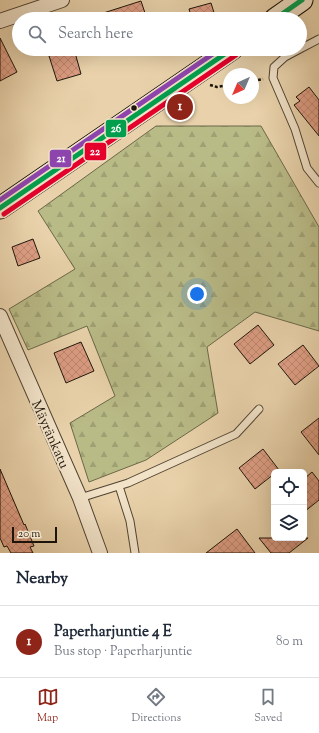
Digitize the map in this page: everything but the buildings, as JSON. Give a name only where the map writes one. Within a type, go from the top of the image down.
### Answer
[{"type":"street","points":[[27,12],[62,0]]},
{"type":"street","points":[[285,12],[302,0]]},
{"type":"street","points":[[0,21],[12,17]]},
{"type":"street","points":[[0,208],[222,56]]},
{"type":"street","name":"Mäyränkatu","points":[[0,316],[80,498],[100,553]]},
{"type":"lane","points":[[307,45],[319,39]]},
{"type":"lane","points":[[287,56],[274,67],[273,78],[295,129],[307,168],[319,183]]},
{"type":"lane","points":[[80,498],[119,486],[236,434],[259,409]]},
{"type":"lane","points":[[119,486],[130,521],[135,553]]},
{"type":"path","points":[[206,85],[217,87],[223,86]]},
{"type":"green space","points":[[156,126],[261,126],[319,227],[319,331],[255,312],[207,347],[218,413],[146,460],[89,482],[70,423],[115,396],[87,326],[28,350],[9,309],[75,269],[38,211]]},
{"type":"transit line","name":"26","points":[[285,12],[302,0]]},
{"type":"transit line","name":"21","points":[[0,200],[210,56]]},
{"type":"transit line","name":"26","points":[[0,208],[222,56]]},
{"type":"transit line","name":"22","points":[[4,214],[235,56]]},
{"type":"place","name":"Paperharjuntie 4 E","points":[[180,107]]}]
